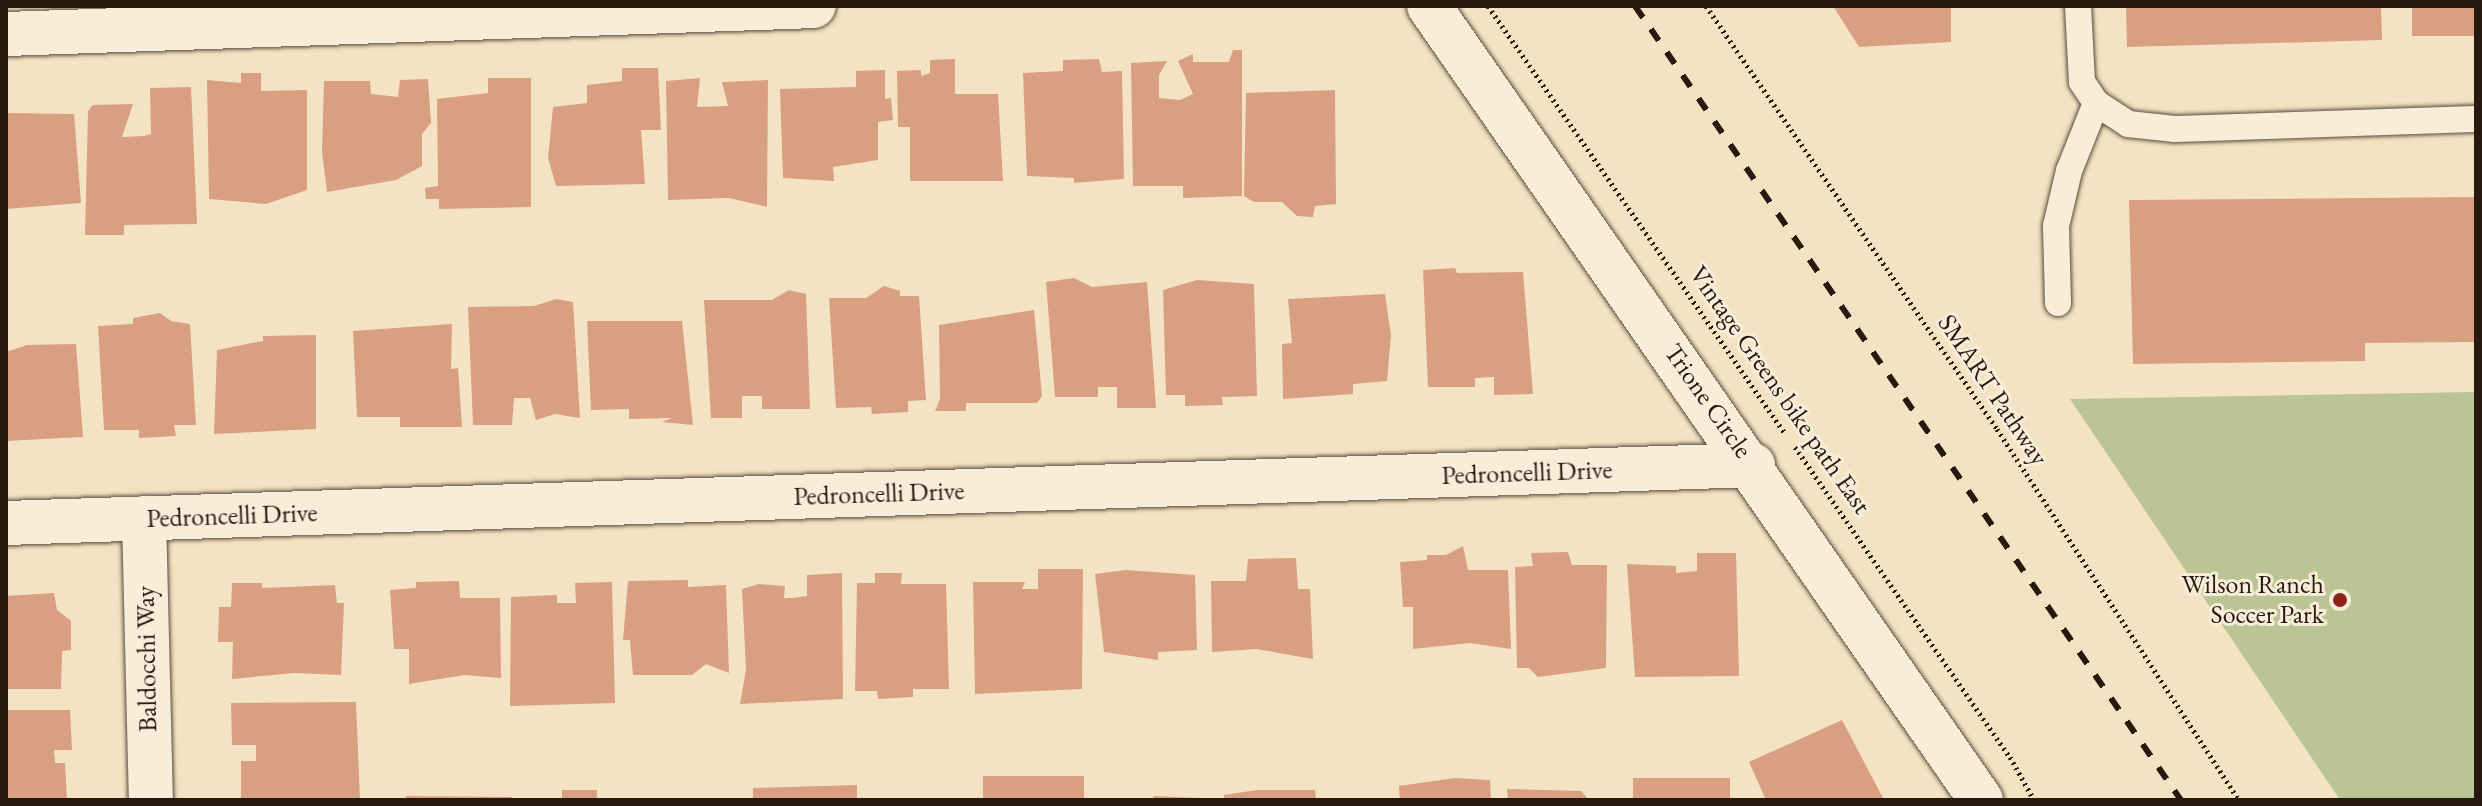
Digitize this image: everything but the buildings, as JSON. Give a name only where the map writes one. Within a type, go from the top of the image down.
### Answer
[{"type":"street","points":[[6,34],[814,6]]},
{"type":"street","name":"Trione Circle","points":[[1429,6],[1753,465],[1981,800]]},
{"type":"street","name":"Pedroncelli Drive","points":[[6,523],[1753,465]]},
{"type":"street","name":"Baldocchi Way","points":[[144,518],[151,800]]},
{"type":"lane","points":[[2078,6],[2082,82],[2096,103],[2128,124],[2175,129],[2476,119]]},
{"type":"lane","points":[[2058,303],[2056,226],[2069,171],[2096,103]]},
{"type":"path","name":"Vintage Greens bike path East","points":[[1488,6],[2010,757],[2034,800]]},
{"type":"path","name":"SMART Pathway","points":[[1706,6],[1997,429],[2239,800]]},
{"type":"green space","name":"Wilson Ranch Soccer Park","points":[[2476,392],[2476,800],[2340,800],[2070,399]]},
{"type":"railway","points":[[1635,6],[2181,800]]},
{"type":"place","name":"Wilson Ranch Soccer Park","points":[[2340,600]]}]
